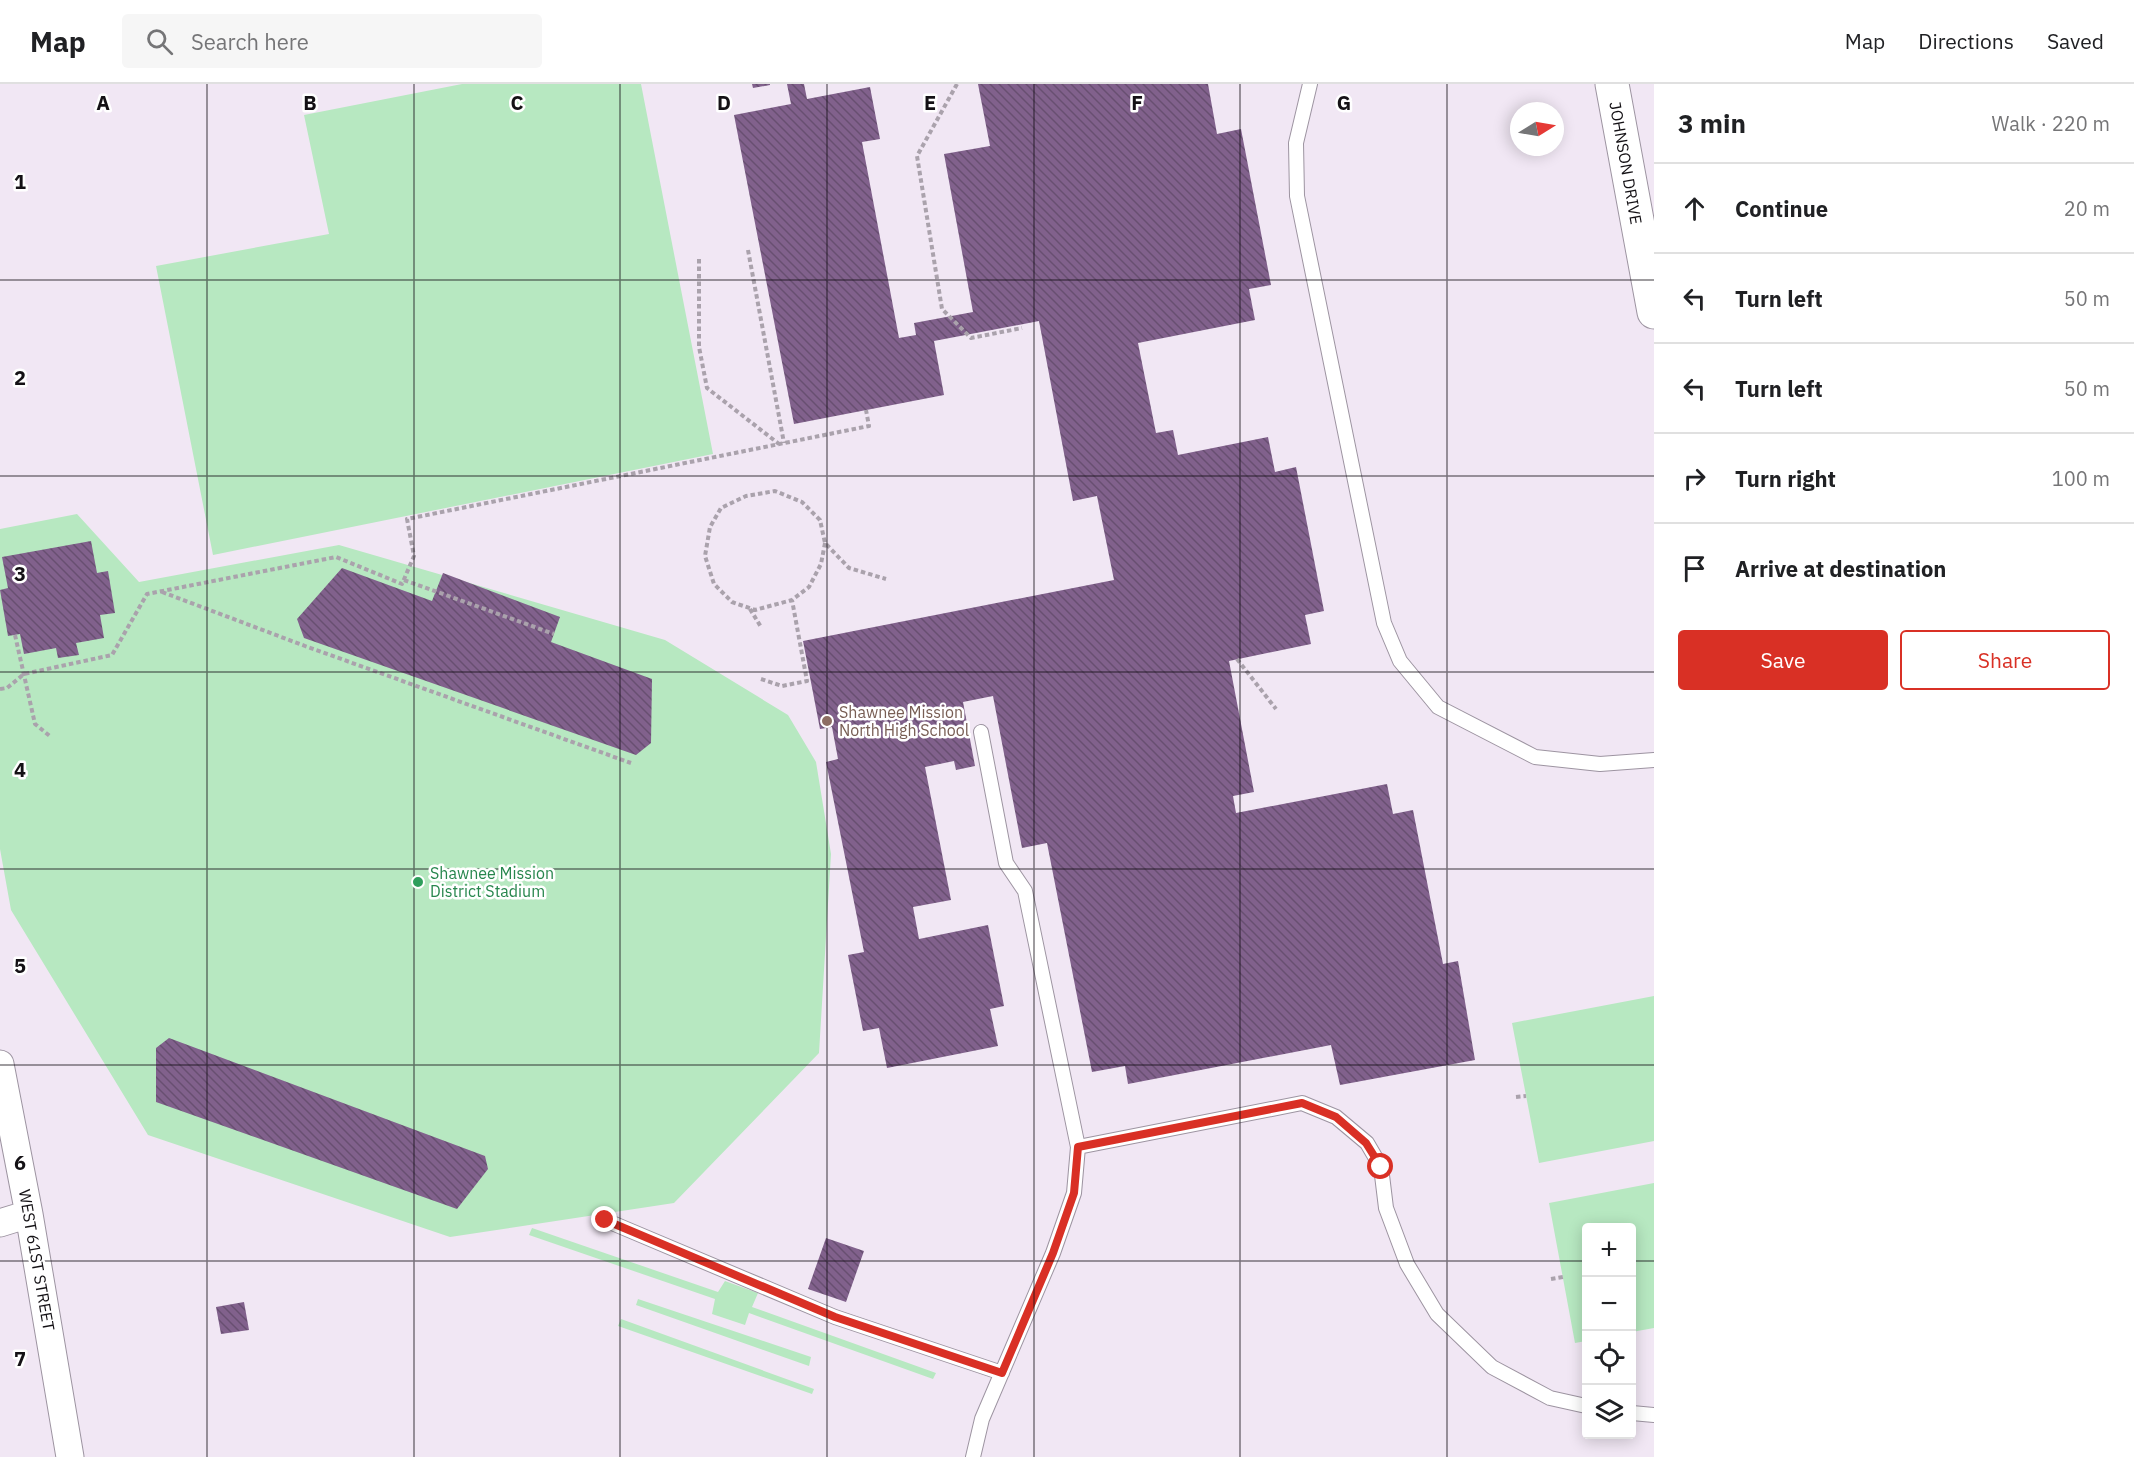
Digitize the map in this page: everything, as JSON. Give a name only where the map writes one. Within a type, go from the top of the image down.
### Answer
[{"type":"main road","name":"JOHNSON DRIVE","points":[[1612,84],[1654,312]]},
{"type":"street","name":"WEST 61ST STREET","points":[[0,1064],[29,1214],[70,1457]]},
{"type":"street","points":[[0,1223],[29,1214]]},
{"type":"lane","points":[[1310,84],[1296,143],[1297,196],[1384,623],[1400,661],[1438,707],[1535,758],[1600,764],[1654,760]]},
{"type":"lane","points":[[973,1457],[982,1419],[1053,1253],[1074,1193],[1078,1147],[1025,891],[1006,862],[981,732]]},
{"type":"lane","points":[[1078,1147],[1302,1103],[1336,1117],[1366,1143],[1381,1167],[1386,1208],[1407,1264],[1437,1314],[1492,1367],[1550,1398],[1582,1405]]},
{"type":"lane","points":[[605,1220],[835,1317],[1002,1373]]},
{"type":"lane","points":[[1636,1413],[1654,1415]]},
{"type":"path","points":[[957,84],[917,156],[942,309],[971,338],[1022,328]]},
{"type":"path","points":[[748,250],[782,444]]},
{"type":"path","points":[[699,259],[699,348],[707,388],[782,444]]},
{"type":"path","points":[[0,689],[7,688],[24,674],[112,655],[147,594],[336,557],[402,584],[414,556],[407,519],[869,426],[866,410]]},
{"type":"path","points":[[775,490],[802,502],[820,520],[825,543],[821,564],[809,587],[792,600],[755,610],[732,602],[714,584],[705,556],[710,527],[721,508],[746,496],[775,490]]},
{"type":"path","points":[[825,543],[849,568],[886,579]]},
{"type":"path","points":[[404,580],[554,634]]},
{"type":"path","points":[[162,592],[631,763]]},
{"type":"path","points":[[761,680],[782,686],[807,681],[792,600]]},
{"type":"path","points":[[749,608],[760,627]]},
{"type":"path","points":[[15,635],[35,724],[51,737]]},
{"type":"path","points":[[1237,659],[1276,709]]},
{"type":"path","points":[[1516,1097],[1526,1096]]},
{"type":"path","points":[[1551,1280],[1563,1277]]},
{"type":"green space","points":[[462,84],[641,84],[713,454],[213,555],[156,266],[329,234],[304,115]]},
{"type":"green space","name":"Shawnee Mission District Stadium","points":[[77,514],[139,582],[339,545],[665,640],[788,715],[816,762],[831,854],[819,1053],[674,1203],[450,1237],[148,1135],[11,910],[0,849],[0,529]]},
{"type":"green space","points":[[1654,996],[1654,1141],[1539,1163],[1512,1023]]},
{"type":"green space","points":[[1654,1183],[1654,1328],[1636,1331],[1636,1223],[1582,1223],[1582,1342],[1575,1343],[1549,1203]]},
{"type":"green space","points":[[532,1228],[718,1292],[725,1281],[758,1293],[752,1307],[936,1373],[933,1379],[749,1313],[745,1325],[712,1314],[715,1299],[529,1235]]},
{"type":"green space","points":[[638,1299],[811,1357],[809,1366],[636,1305]]},
{"type":"green space","points":[[621,1319],[814,1389],[812,1394],[618,1326]]},
{"type":"building","points":[[752,84],[770,84],[770,85],[753,88]]},
{"type":"building","name":"Shawnee Mission North High School","points":[[787,84],[804,84],[807,99],[870,87],[880,139],[862,142],[899,338],[916,335],[914,323],[973,312],[944,154],[990,146],[978,84],[1208,84],[1217,134],[1241,129],[1271,285],[1249,289],[1255,320],[1138,343],[1156,433],[1173,430],[1178,455],[1268,437],[1275,472],[1296,467],[1324,611],[1305,615],[1311,644],[1229,661],[1254,792],[1233,796],[1236,813],[1387,784],[1393,814],[1413,810],[1443,964],[1458,961],[1475,1060],[1340,1085],[1331,1045],[1128,1084],[1125,1066],[1092,1072],[1047,843],[1022,848],[993,696],[963,702],[975,766],[956,770],[954,761],[925,767],[951,900],[913,907],[919,939],[988,925],[1004,1006],[990,1009],[998,1046],[887,1068],[879,1028],[863,1031],[848,955],[864,952],[826,762],[838,759],[832,727],[820,729],[803,641],[1114,580],[1097,496],[1073,501],[1039,321],[934,341],[944,395],[794,424],[734,115],[791,104]]},
{"type":"building","points":[[91,541],[97,573],[108,571],[115,613],[100,615],[104,638],[76,643],[79,655],[58,658],[56,648],[24,654],[20,634],[8,636],[0,590],[8,588],[2,557]]},
{"type":"building","points":[[342,568],[432,601],[443,573],[560,617],[551,642],[652,679],[651,743],[636,755],[304,638],[297,619]]},
{"type":"building","points":[[169,1038],[485,1156],[488,1169],[457,1209],[156,1102],[156,1048]]},
{"type":"building","points":[[826,1238],[864,1251],[846,1302],[808,1289]]},
{"type":"building","points":[[244,1302],[249,1330],[221,1334],[216,1307]]},
{"type":"place","name":"Shawnee Mission North High School","points":[[827,721]]},
{"type":"place","name":"Shawnee Mission District Stadium","points":[[418,882]]},
{"type":"route","points":[[605,1220],[835,1317],[1002,1373],[1053,1253],[1074,1193],[1078,1147],[1302,1103],[1336,1117],[1366,1143],[1381,1167]]}]
